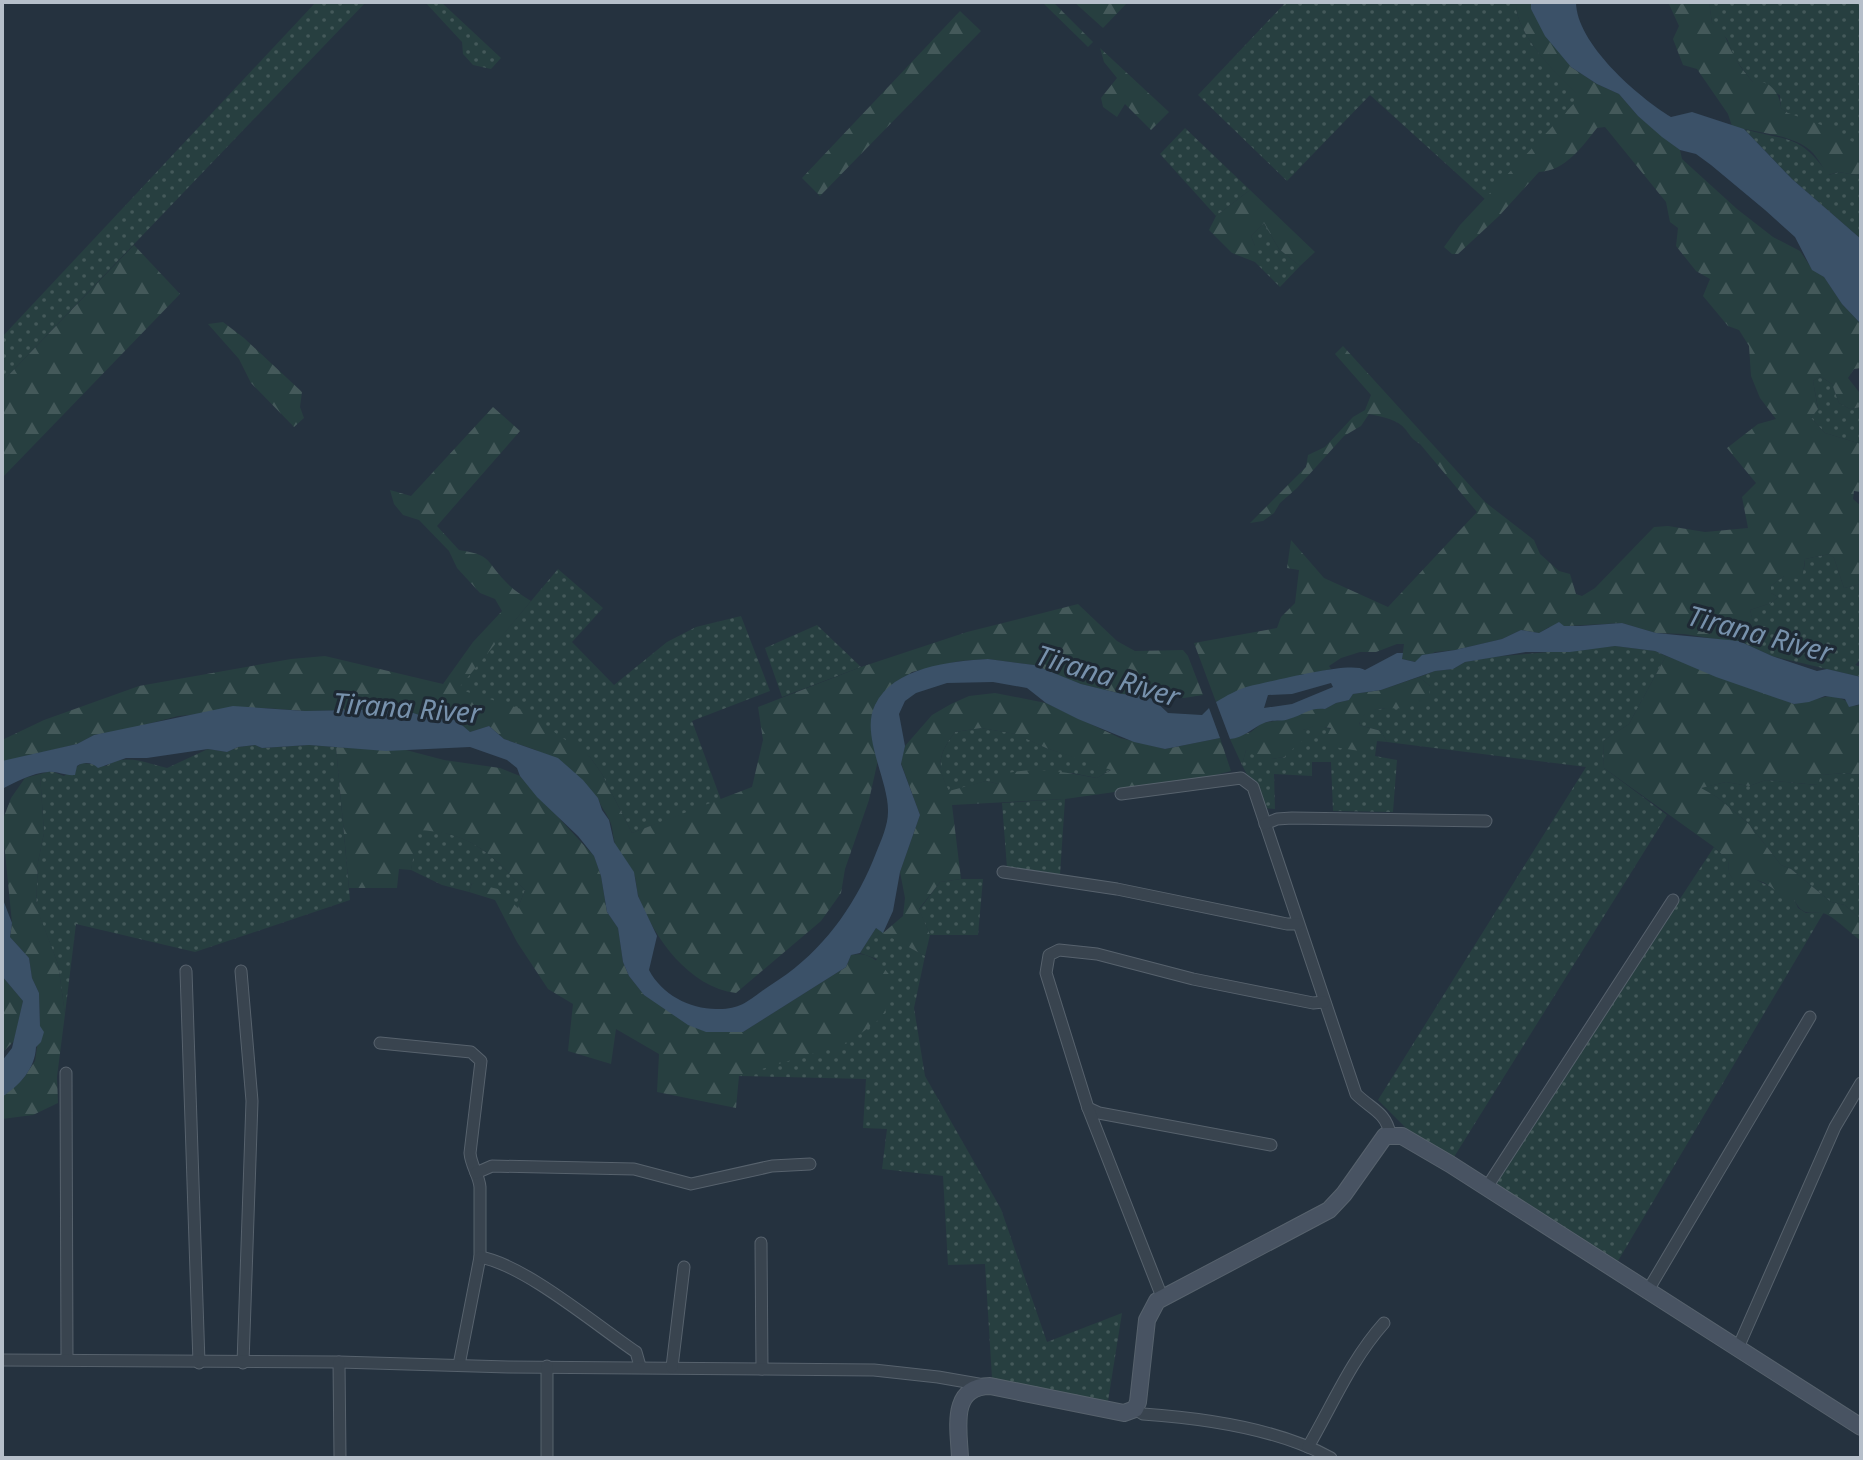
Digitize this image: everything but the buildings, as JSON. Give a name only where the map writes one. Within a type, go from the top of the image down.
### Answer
[{"type":"street","points":[[1121,794],[1241,778],[1253,787],[1356,1094],[1381,1112],[1388,1122],[1390,1134]]},
{"type":"street","points":[[1265,824],[1292,818],[1486,821]]},
{"type":"street","points":[[1003,872],[1117,889],[1298,924]]},
{"type":"street","points":[[1487,1187],[1673,900]]},
{"type":"street","points":[[1162,1297],[1088,1108],[1046,973],[1046,963],[1053,952],[1097,954],[1193,979],[1313,1003],[1324,1002]]},
{"type":"street","points":[[186,971],[199,1363]]},
{"type":"street","points":[[241,971],[252,1101],[243,1363]]},
{"type":"street","points":[[1647,1292],[1810,1017]]},
{"type":"street","points":[[380,1043],[471,1052],[478,1056],[482,1069],[470,1153],[480,1187],[480,1257],[458,1356],[459,1365]]},
{"type":"street","points":[[66,1073],[67,1359]]},
{"type":"street","points":[[1737,1350],[1830,1139],[1861,1083]]},
{"type":"street","points":[[1088,1108],[1099,1113],[1271,1145]]},
{"type":"street","points":[[2,1360],[874,1370],[938,1377],[1124,1413],[1135,1409],[1138,1402],[1147,1320],[1152,1307],[1162,1297],[1329,1210],[1344,1194],[1380,1140],[1390,1134],[1415,1142],[1861,1427]]},
{"type":"street","points":[[476,1173],[492,1166],[634,1169],[691,1184],[772,1166],[810,1164]]},
{"type":"street","points":[[761,1243],[762,1369]]},
{"type":"street","points":[[480,1257],[497,1260],[521,1273],[636,1352],[640,1366]]},
{"type":"street","points":[[672,1367],[684,1267]]},
{"type":"street","points":[[1308,1447],[1344,1378],[1364,1346],[1384,1323]]},
{"type":"street","points":[[339,1362],[340,1458]]},
{"type":"street","points":[[547,1366],[547,1458]]},
{"type":"street","points":[[938,1377],[955,1392],[959,1412],[960,1458]]},
{"type":"street","points":[[959,1412],[971,1389],[990,1386]]},
{"type":"street","points":[[1135,1409],[1143,1414],[1222,1424],[1308,1447],[1331,1458]]},
{"type":"green space","points":[[316,2],[366,2],[2,382],[2,337]]},
{"type":"green space","points":[[425,2],[441,2],[501,58],[491,69],[473,65],[463,54],[462,42]]},
{"type":"green space","points":[[1042,2],[1053,2],[1093,42],[1088,47]]},
{"type":"green space","points":[[1074,2],[1128,2],[1103,28]]},
{"type":"green space","points":[[1286,2],[1516,2],[1517,14],[1530,40],[1550,66],[1581,97],[1486,200],[1370,95],[1287,181],[1198,95]]},
{"type":"green space","points":[[1516,2],[1531,2],[1531,9],[1571,67],[1619,94],[1638,116],[1680,150],[1682,159],[1737,209],[1773,237],[1800,251],[1861,324],[1861,368],[1854,369],[1848,378],[1859,392],[1861,407],[1850,409],[1839,403],[1832,384],[1820,376],[1813,381],[1818,409],[1811,418],[1825,433],[1861,444],[1861,492],[1854,491],[1853,499],[1861,506],[1861,584],[1844,588],[1834,558],[1829,554],[1805,559],[1802,580],[1784,576],[1771,586],[1771,593],[1778,597],[1771,603],[1750,610],[1752,629],[1733,633],[1729,641],[1656,633],[1622,623],[1549,627],[1539,633],[1521,630],[1502,639],[1435,652],[1416,662],[1402,659],[1404,644],[1397,644],[1376,652],[1360,652],[1341,658],[1329,666],[1331,669],[1249,687],[1216,702],[1194,643],[1277,628],[1281,617],[1295,603],[1299,570],[1287,568],[1291,540],[1324,578],[1388,607],[1477,512],[1403,426],[1369,414],[1361,426],[1344,436],[1274,513],[1263,521],[1250,523],[1306,467],[1308,455],[1325,447],[1353,417],[1365,410],[1371,395],[1335,354],[1343,346],[1485,502],[1534,540],[1540,554],[1559,571],[1570,574],[1576,594],[1582,596],[1595,588],[1654,527],[1705,532],[1748,528],[1742,497],[1756,483],[1727,448],[1758,424],[1776,419],[1760,398],[1751,376],[1749,346],[1739,330],[1728,326],[1703,296],[1710,279],[1696,271],[1676,246],[1678,228],[1670,222],[1666,202],[1605,127],[1597,128],[1565,163],[1539,172],[1499,216],[1458,254],[1452,254],[1444,247],[1460,225],[1580,97],[1530,40],[1517,14]]},
{"type":"green space","points":[[1668,2],[1709,2],[1712,23],[1723,33],[1750,79],[1769,85],[1779,98],[1781,108],[1788,113],[1835,130],[1861,148],[1861,176],[1839,172],[1828,175],[1813,153],[1796,142],[1732,126],[1728,114],[1697,69],[1683,65],[1673,39],[1679,26]]},
{"type":"green space","points":[[1709,2],[1861,2],[1861,148],[1788,113],[1781,108],[1780,95],[1753,82],[1734,57],[1727,39],[1712,23]]},
{"type":"green space","points":[[960,11],[981,31],[820,196],[802,178]]},
{"type":"green space","points":[[1100,48],[1169,112],[1151,130],[1125,104],[1117,117],[1103,107],[1101,98],[1117,78],[1104,62]]},
{"type":"green space","points":[[1185,128],[1250,190],[1216,216],[1160,154]]},
{"type":"green space","points":[[1744,129],[1800,145],[1829,175],[1839,172],[1861,176],[1861,239],[1792,179]]},
{"type":"green space","points":[[1250,190],[1315,252],[1300,266],[1279,249],[1264,223],[1251,236],[1255,246],[1255,262],[1232,253],[1209,230],[1216,216]]},
{"type":"green space","points":[[1264,223],[1279,249],[1300,266],[1280,287],[1255,262],[1255,246],[1251,236]]},
{"type":"green space","points":[[134,245],[180,294],[2,478],[2,382]]},
{"type":"green space","points":[[223,322],[302,392],[300,407],[304,418],[294,427],[251,383],[239,359],[208,324]]},
{"type":"green space","points":[[1820,376],[1832,384],[1839,403],[1850,409],[1861,407],[1861,444],[1825,433],[1811,418],[1818,408],[1813,381]]},
{"type":"green space","points":[[493,407],[520,431],[437,526],[459,550],[483,556],[508,584],[531,601],[458,689],[521,709],[590,757],[632,833],[752,787],[763,740],[758,707],[861,667],[967,632],[1078,604],[1117,641],[1135,651],[1183,650],[1203,695],[1184,698],[1149,691],[1140,695],[1122,694],[1081,684],[1034,665],[988,659],[959,661],[912,672],[884,692],[871,731],[878,760],[869,800],[845,869],[841,893],[821,921],[736,993],[703,981],[676,959],[664,944],[646,914],[634,874],[617,849],[611,822],[598,798],[536,750],[504,739],[489,726],[470,732],[439,717],[422,716],[402,709],[305,711],[266,708],[178,716],[94,735],[77,744],[2,762],[2,740],[44,720],[139,686],[291,659],[325,656],[443,684],[473,642],[502,611],[495,599],[480,593],[457,568],[449,551],[419,520],[403,515],[394,504],[390,490],[411,496]]},
{"type":"green space","points":[[1829,554],[1834,558],[1844,588],[1861,584],[1861,659],[1855,665],[1861,667],[1861,677],[1772,656],[1739,641],[1729,641],[1733,633],[1752,629],[1750,610],[1771,603],[1778,597],[1771,593],[1771,586],[1784,576],[1804,569],[1805,559]]},
{"type":"green space","points":[[558,569],[603,608],[572,642],[614,685],[667,642],[696,627],[741,616],[770,691],[692,721],[721,800],[632,833],[590,757],[457,689]]},
{"type":"green space","points":[[817,625],[861,667],[782,697],[765,648]]},
{"type":"green space","points":[[1615,646],[1655,651],[1666,656],[1629,724],[1603,741],[1604,768],[1667,815],[1454,1157],[1406,1128],[1378,1100],[1586,767],[1387,742],[1381,731],[1359,725],[1361,718],[1369,710],[1387,708],[1430,686],[1419,677],[1453,669],[1465,662]]},
{"type":"green space","points":[[1666,656],[1794,704],[1834,695],[1856,706],[1861,704],[1861,775],[1821,775],[1818,785],[1766,780],[1749,786],[1726,782],[1701,788],[1749,824],[1781,865],[1791,869],[1831,902],[1845,905],[1861,920],[1861,941],[1828,915],[1805,912],[1794,899],[1789,899],[1763,882],[1733,880],[1728,860],[1714,847],[1604,768],[1603,741],[1629,724]]},
{"type":"green space","points":[[1419,677],[1430,686],[1429,699],[1407,707],[1377,709],[1366,714],[1359,725],[1381,731],[1387,742],[1377,741],[1360,751],[1327,746],[1326,738],[1331,728],[1315,726],[1303,730],[1303,740],[1284,757],[1266,763],[1246,750],[1242,765],[1230,739],[1251,732],[1262,723],[1289,719],[1315,707],[1325,709],[1349,700],[1353,694],[1381,690]]},
{"type":"green space","points":[[995,693],[1046,703],[1120,738],[1165,749],[1220,738],[1231,771],[1193,781],[1065,799],[952,805],[961,879],[940,882],[919,909],[930,935],[925,956],[883,933],[903,916],[905,898],[900,872],[920,815],[901,763],[905,746],[932,715],[969,696]],"holes":[[[981,728],[1016,734],[1046,748],[1111,770],[1097,778],[1027,770],[1003,774],[998,784],[986,781],[949,791],[942,774],[941,760],[955,732]]]},
{"type":"green space","points":[[1316,725],[1377,741],[1375,756],[1397,760],[1393,812],[1333,811],[1331,762],[1312,762],[1312,776],[1274,774],[1275,809],[1264,808],[1242,765],[1246,750],[1271,759],[1284,757],[1303,730]]},
{"type":"green space","points":[[981,728],[1017,734],[1046,748],[1112,769],[1097,778],[1072,773],[998,784],[986,781],[949,792],[941,767],[945,747],[955,732]]},
{"type":"green space","points":[[255,745],[262,748],[336,747],[350,900],[195,952],[76,924],[65,1014],[58,964],[36,907],[38,862],[44,833],[40,774],[51,771],[64,776],[82,763],[106,766],[121,760],[167,768],[208,749],[227,752]]},
{"type":"green space","points":[[336,747],[406,750],[444,760],[500,768],[520,776],[594,856],[607,912],[618,928],[623,962],[629,976],[644,995],[743,1032],[846,967],[851,955],[858,954],[874,959],[892,978],[884,1016],[848,1043],[739,1076],[736,1108],[657,1092],[659,1054],[616,1029],[611,1064],[568,1051],[573,1004],[548,989],[517,942],[495,900],[469,892],[472,883],[498,889],[518,908],[525,890],[490,855],[452,835],[418,830],[411,870],[399,869],[397,888],[349,888]]},
{"type":"green space","points":[[40,774],[44,833],[38,862],[36,906],[58,964],[65,1014],[57,1077],[58,1103],[33,1115],[2,1119],[2,1097],[23,1079],[35,1061],[40,1026],[39,993],[32,978],[29,958],[10,937],[12,923],[2,822],[11,798],[25,778]]},
{"type":"green space","points":[[1820,775],[1861,775],[1861,920],[1845,905],[1831,902],[1791,869],[1781,865],[1749,824],[1717,797],[1700,788],[1726,782],[1749,786],[1766,780],[1817,785]]},
{"type":"green space","points":[[1065,799],[1060,875],[1007,868],[1002,803]]},
{"type":"green space","points":[[417,829],[452,835],[490,855],[525,890],[518,908],[472,883],[469,892],[442,885],[411,870]]},
{"type":"green space","points":[[1714,847],[1728,860],[1733,879],[1751,877],[1794,899],[1798,908],[1806,913],[1824,912],[1618,1261],[1494,1182]]},
{"type":"green space","points":[[983,879],[978,935],[930,935],[919,910],[940,882]]},
{"type":"green space","points":[[876,928],[925,956],[914,1008],[925,1076],[1001,1209],[1047,1342],[1122,1313],[1108,1401],[992,1378],[985,1264],[948,1265],[943,1176],[882,1169],[887,1129],[863,1128],[866,1079],[738,1076],[790,1059],[877,959],[860,953]]},
{"type":"green space","points":[[2,976],[23,1001],[14,1041],[2,1053]]},
{"type":"water","points":[[1531,2],[1576,2],[1586,34],[1626,83],[1671,117],[1692,112],[1744,129],[1792,179],[1861,239],[1861,324],[1842,304],[1824,277],[1812,270],[1795,237],[1765,210],[1696,154],[1680,150],[1662,137],[1619,94],[1571,67],[1545,36],[1531,9]]},
{"type":"water","points":[[1559,622],[1564,626],[1622,623],[1656,633],[1739,641],[1817,671],[1827,669],[1861,677],[1861,704],[1849,707],[1845,699],[1825,696],[1794,704],[1716,677],[1655,651],[1615,646],[1570,652],[1526,652],[1465,662],[1453,669],[1435,671],[1381,690],[1353,694],[1349,700],[1325,709],[1267,722],[1230,739],[1216,702],[1246,687],[1292,677],[1344,668],[1365,670],[1397,653],[1403,653],[1402,659],[1415,662],[1422,655],[1502,639],[1521,630],[1539,633]],"holes":[[[1331,683],[1333,687],[1292,704],[1264,708],[1268,695],[1292,694]]]},
{"type":"water","points":[[988,659],[1034,665],[1081,684],[1140,695],[1153,699],[1168,713],[1202,715],[1209,708],[1220,738],[1165,749],[1134,742],[1046,703],[1027,688],[993,682],[947,683],[916,693],[905,701],[899,714],[905,746],[901,764],[920,815],[900,872],[893,911],[883,933],[876,928],[860,953],[851,955],[846,967],[743,1032],[706,1032],[688,1025],[644,995],[629,976],[623,962],[618,928],[607,912],[594,856],[537,797],[517,768],[507,760],[470,747],[386,751],[309,745],[262,748],[255,745],[227,752],[208,749],[126,758],[98,768],[83,764],[77,766],[75,775],[42,773],[2,789],[2,761],[77,744],[94,735],[233,706],[305,711],[402,709],[422,716],[456,720],[470,732],[489,726],[504,739],[558,758],[583,780],[598,798],[609,820],[614,842],[634,872],[638,896],[657,936],[649,970],[661,987],[678,999],[698,1007],[726,1009],[747,1002],[816,949],[851,904],[869,870],[888,817],[871,730],[875,705],[884,692],[895,682],[924,668]]},
{"type":"water","points":[[2,897],[12,923],[10,937],[29,958],[32,978],[39,993],[40,1026],[44,1032],[30,1069],[2,1097],[2,1061],[12,1048],[23,1001],[2,976]]},
{"type":"water label","name":"Tirana River","points":[[1760,634]]},
{"type":"water label","name":"Tirana River","points":[[1108,676]]},
{"type":"water label","name":"Tirana River","points":[[407,708]]}]
